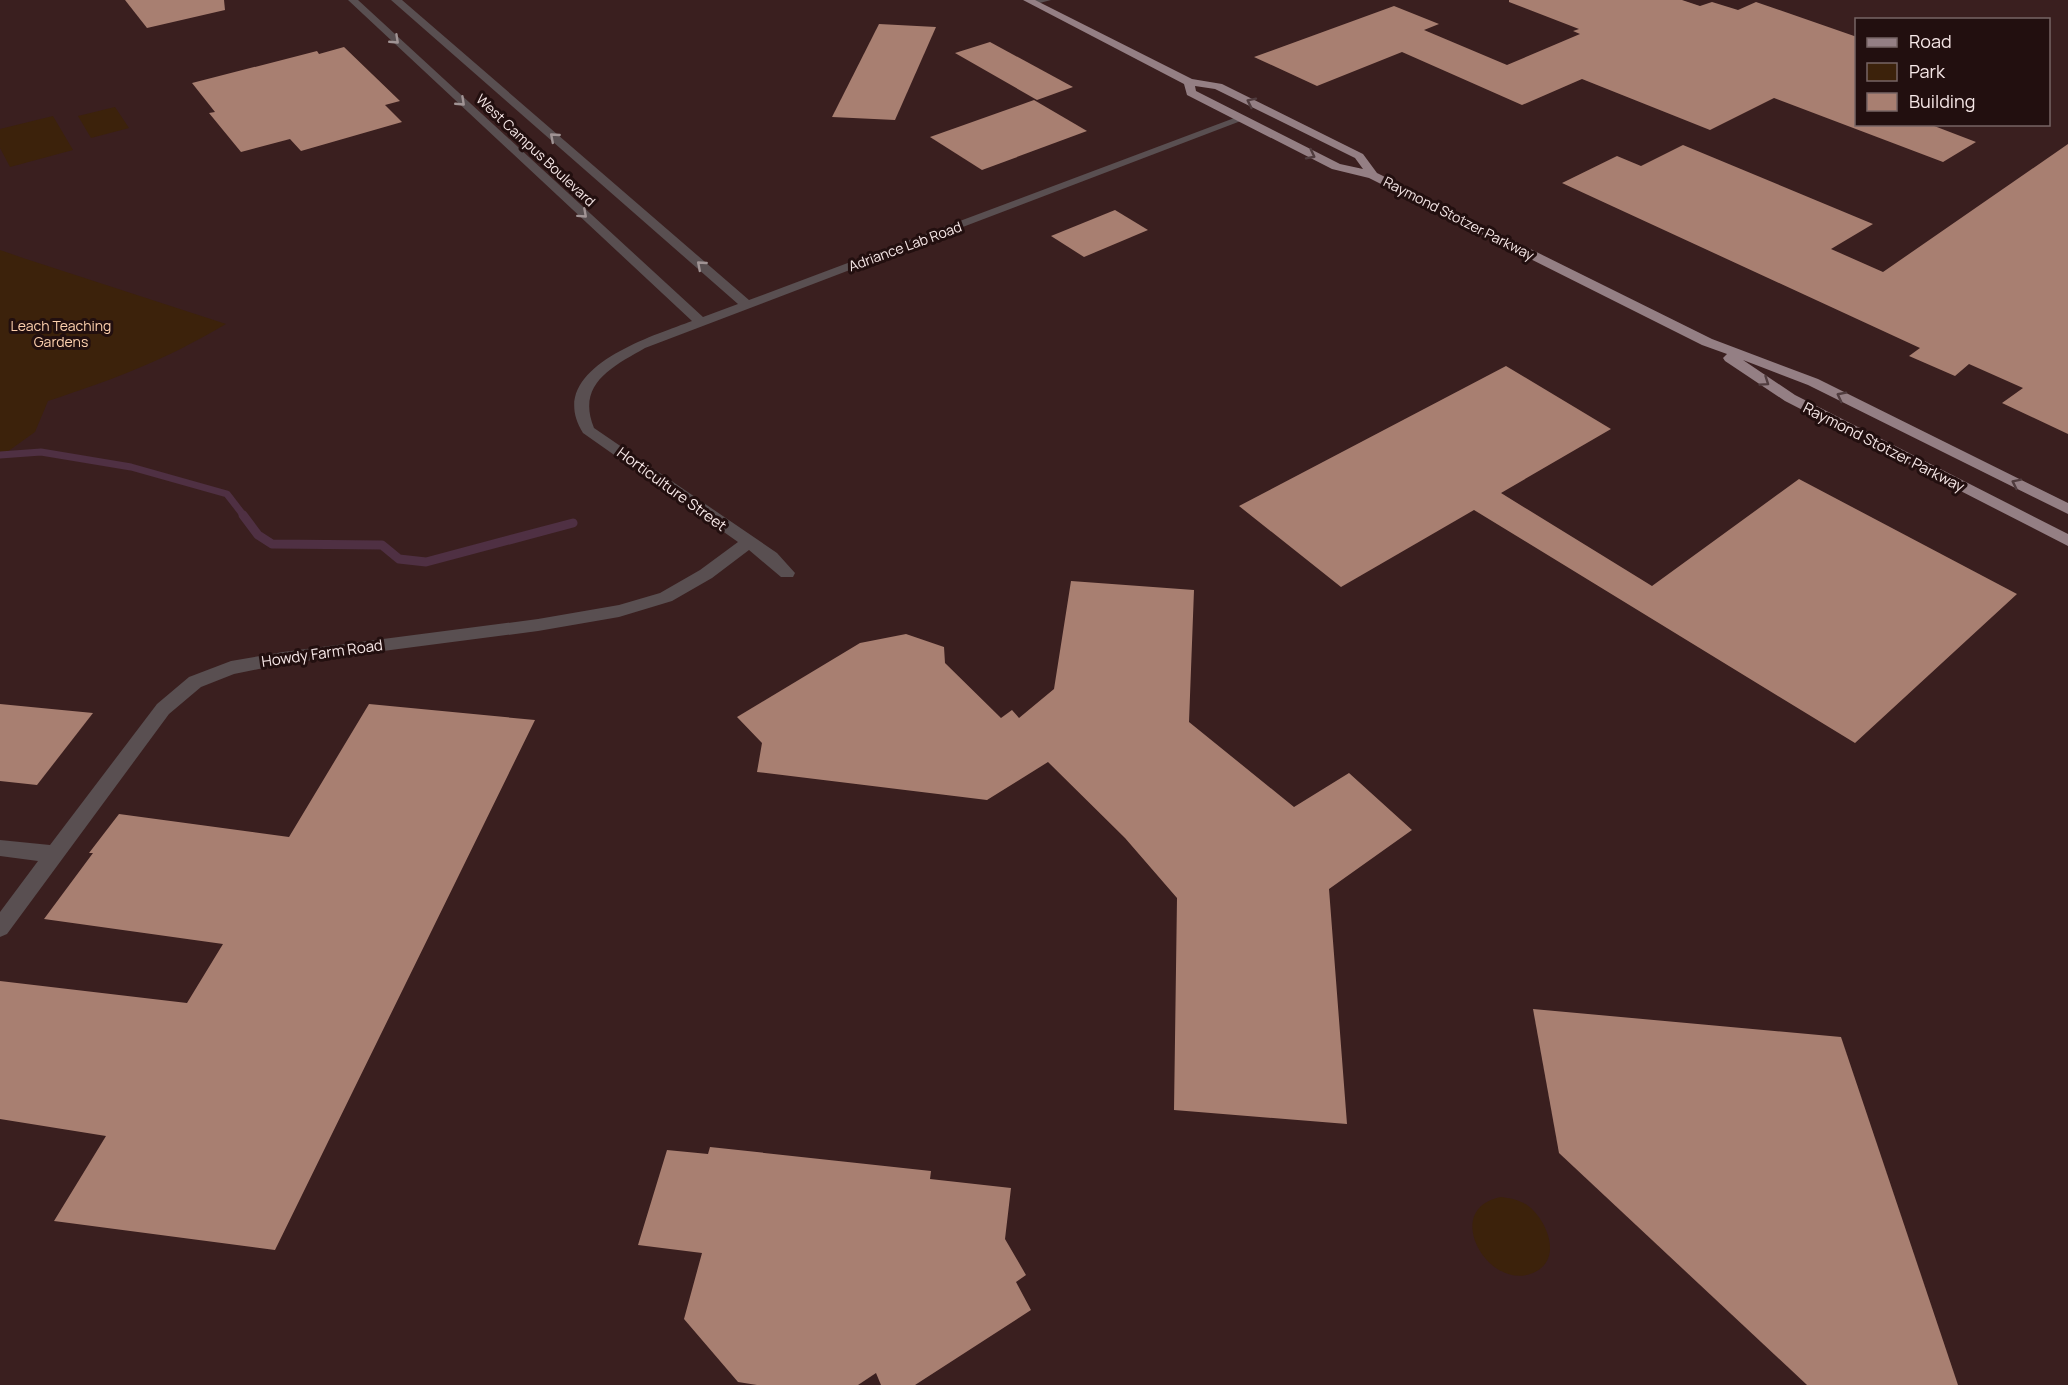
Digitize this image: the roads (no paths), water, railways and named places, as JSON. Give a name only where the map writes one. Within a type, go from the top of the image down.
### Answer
[{"type":"main road","name":"Raymond Stotzer Parkway","points":[[1036,1],[1189,82],[1218,86],[1359,156],[1373,175]]},
{"type":"main road","name":"Raymond Stotzer Parkway","points":[[1189,82],[1191,93],[1336,167],[1373,175],[1707,342],[1813,382],[2068,509]]},
{"type":"main road","points":[[1241,118],[1264,120],[1307,141],[1341,147]]},
{"type":"main road","name":"Raymond Stotzer Parkway","points":[[1707,342],[1790,398],[2068,541]]},
{"type":"main road","points":[[1959,485],[1981,466]]},
{"type":"street","name":"West Campus Boulevard","points":[[353,0],[700,321]]},
{"type":"street","name":"West Campus Boulevard","points":[[396,0],[745,303]]},
{"type":"street","name":"Adriance Lab Road","points":[[583,393],[596,374],[624,353],[700,321],[1082,181],[1241,118]]},
{"type":"street","name":"Horticulture Street","points":[[583,393],[581,413],[588,430],[652,473],[747,543],[771,557],[787,573]]},
{"type":"street","name":"Howdy Farm Road","points":[[0,928],[164,709],[195,682],[231,668],[283,658],[538,625],[619,611],[666,597],[706,574],[747,543]]},
{"type":"street","points":[[0,848],[54,854]]},
{"type":"waterway","points":[[0,455],[41,452],[131,467],[227,494],[244,516]]},
{"type":"waterway","points":[[243,515],[258,535],[272,544],[382,545],[399,559],[426,562],[573,523]]},
{"type":"park label","name":"Leach Teaching Gardens","points":[[61,334]]}]
